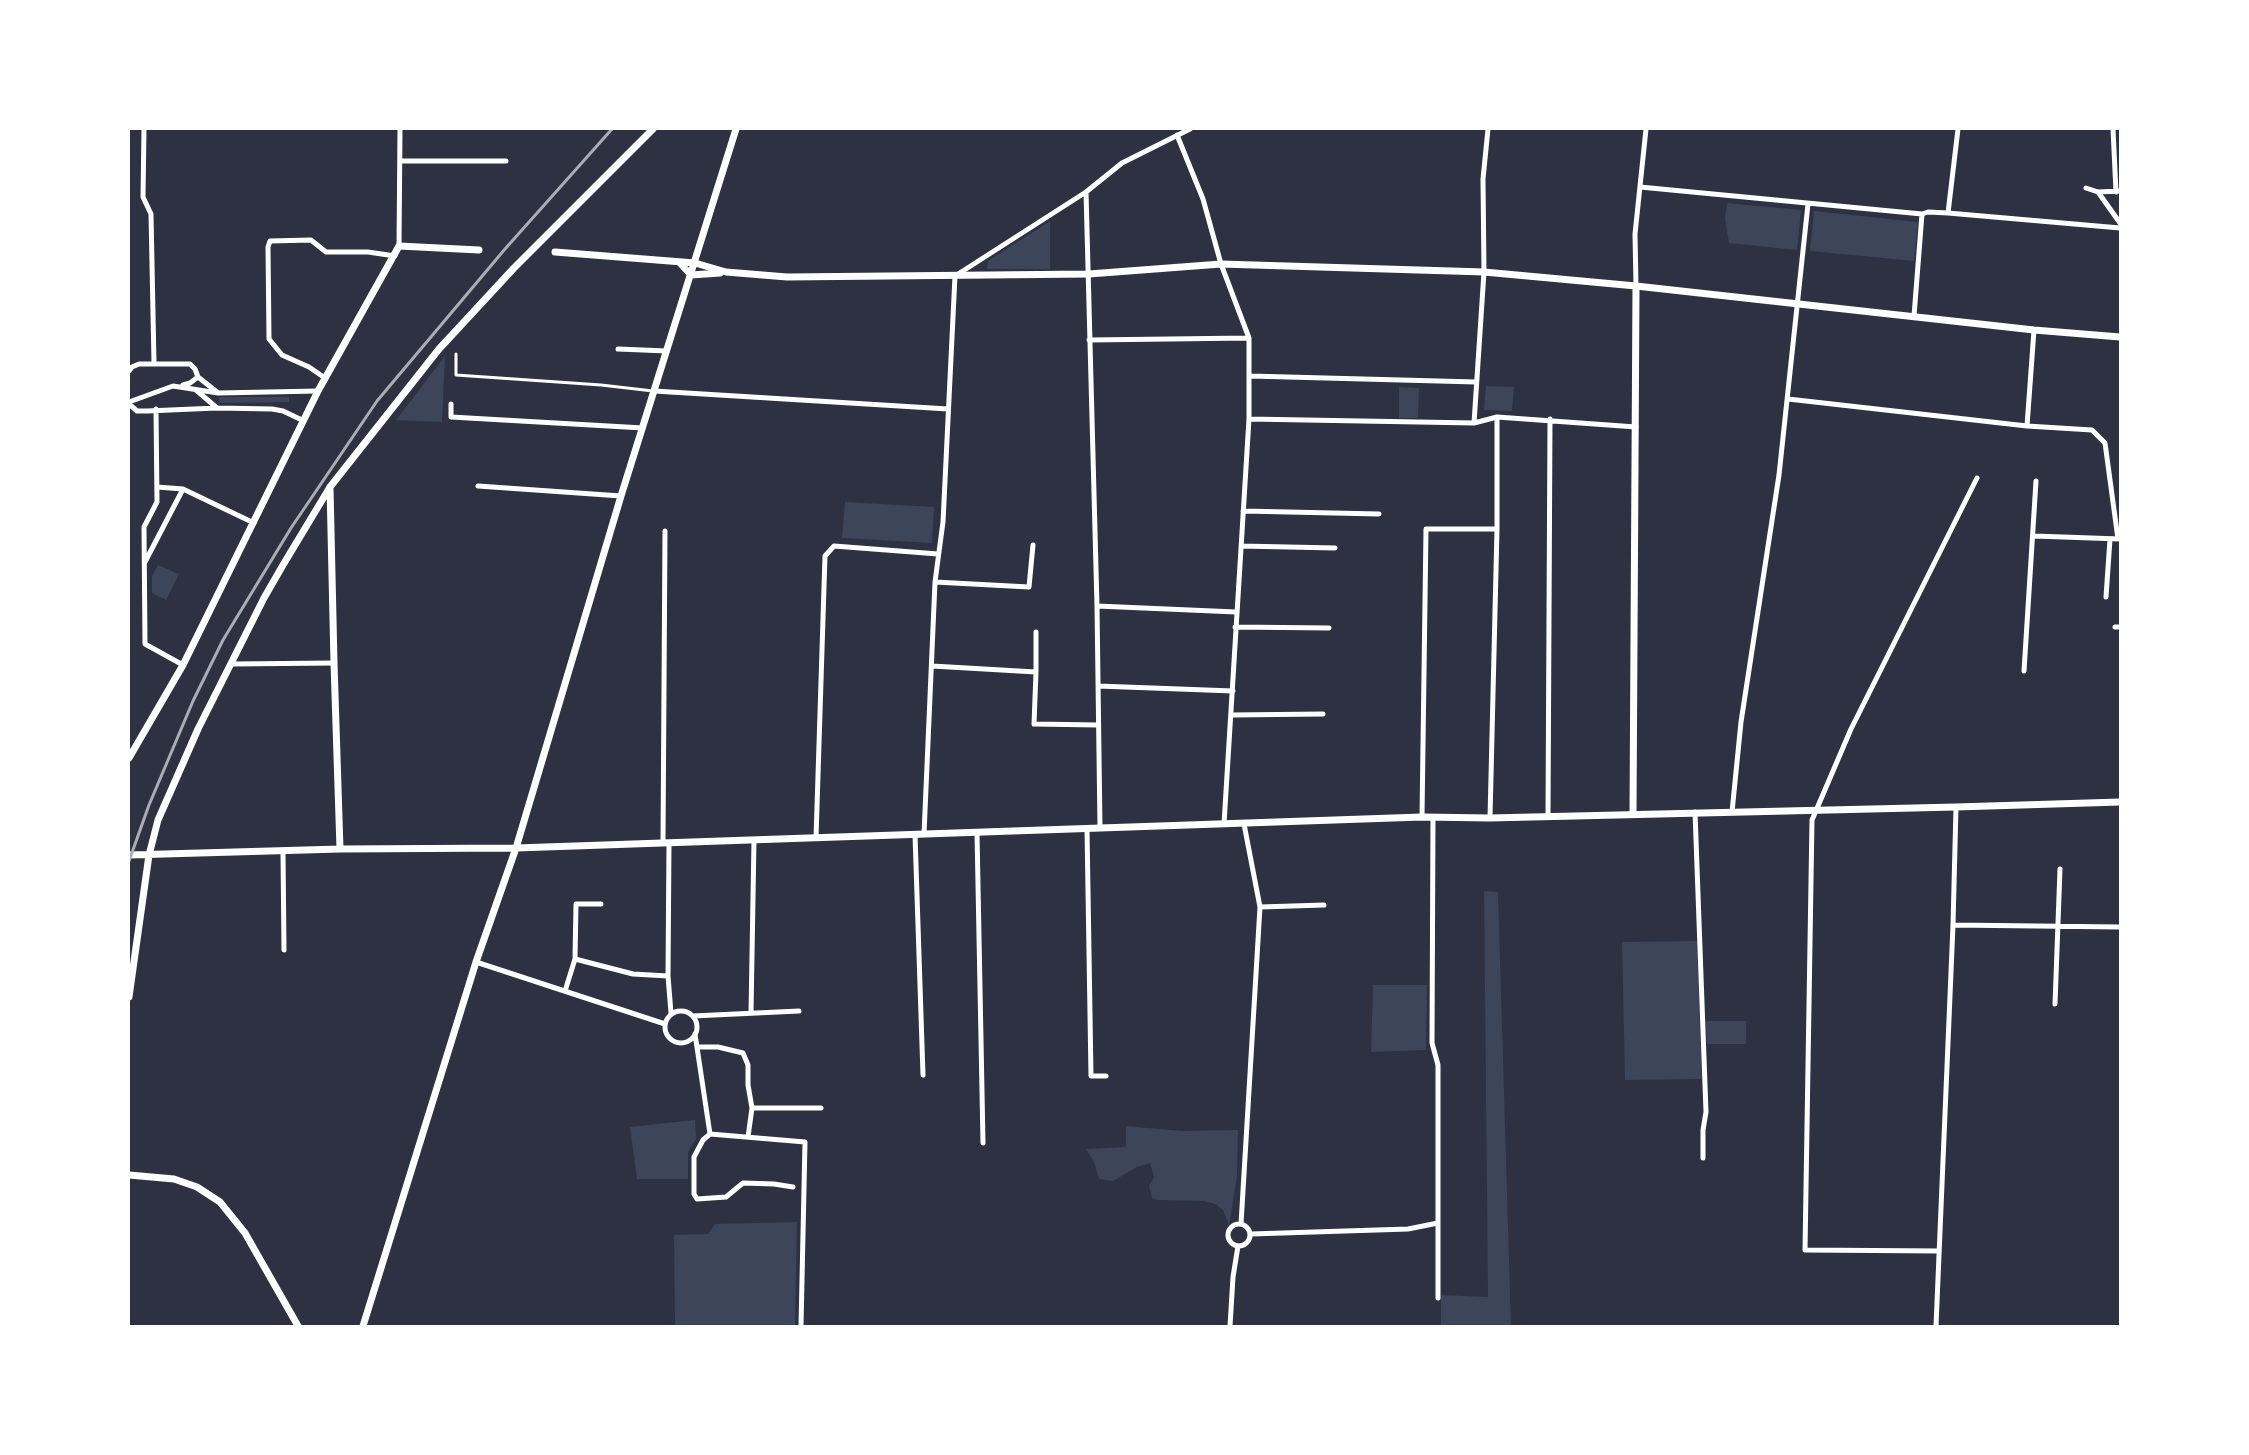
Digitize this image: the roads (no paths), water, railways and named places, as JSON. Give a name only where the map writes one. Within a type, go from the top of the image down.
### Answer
[{"type":"street","points":[[144,129],[143,197],[151,214],[154,363]]},
{"type":"street","points":[[129,758],[183,665],[318,391],[395,256],[399,246],[400,129]]},
{"type":"street","points":[[129,997],[149,855],[158,819],[198,729],[264,598],[330,487],[439,349],[514,268],[653,129]]},
{"type":"street","points":[[363,1326],[476,962],[516,848],[621,496],[736,129]]},
{"type":"street","points":[[955,276],[1086,192],[1122,163],[1190,129]]},
{"type":"street","points":[[1474,423],[1484,272],[1483,179],[1488,129]]},
{"type":"street","points":[[1633,814],[1635,234],[1646,129]]},
{"type":"street","points":[[1948,213],[1958,129]]},
{"type":"street","points":[[2086,189],[2098,192],[2118,192],[2114,129]]},
{"type":"street","points":[[1178,135],[1203,199],[1221,264],[1249,338],[1250,419],[1240,546],[1224,824]]},
{"type":"street","points":[[400,161],[506,161]]},
{"type":"street","points":[[1640,187],[1808,204],[2120,228]]},
{"type":"street","points":[[1086,192],[1097,606],[1100,828]]},
{"type":"street","points":[[2098,192],[2120,223]]},
{"type":"street","points":[[1732,812],[1741,722],[1779,475],[1808,204]]},
{"type":"street","points":[[1914,316],[1922,213]]},
{"type":"street","points":[[325,378],[309,367],[282,355],[269,339],[268,247],[270,241],[311,240],[326,252],[369,252],[395,256]]},
{"type":"street","points":[[399,246],[479,250]]},
{"type":"street","points":[[555,252],[694,263],[726,273]]},
{"type":"street","points":[[679,262],[691,275]]},
{"type":"street","points":[[691,275],[726,273],[787,277],[1089,274],[1221,264],[1484,272],[2120,337]]},
{"type":"street","points":[[924,834],[935,582],[943,522],[955,276]]},
{"type":"street","points":[[2027,426],[2034,330]]},
{"type":"street","points":[[1089,340],[1249,338]]},
{"type":"street","points":[[618,349],[667,351]]},
{"type":"street","points":[[129,371],[139,364],[190,364],[198,377],[218,393]]},
{"type":"street","points":[[1250,376],[1476,382]]},
{"type":"street","points":[[181,386],[198,377]]},
{"type":"street","points":[[304,421],[283,411],[272,409],[217,408],[138,411],[129,403],[165,387],[181,386],[218,393],[318,391]]},
{"type":"street","points":[[193,388],[217,408]]},
{"type":"street","points":[[654,391],[948,409]]},
{"type":"street","points":[[217,408],[214,400],[218,393]]},
{"type":"street","points":[[1788,399],[2027,426],[2092,430],[2105,442],[2119,539],[2034,536]]},
{"type":"street","points":[[451,404],[451,417],[643,428]]},
{"type":"street","points":[[156,409],[157,502],[144,527],[145,644],[183,665]]},
{"type":"street","points":[[1250,419],[1474,423],[1497,417],[1550,419],[1636,427]]},
{"type":"street","points":[[1490,818],[1497,529],[1497,417]]},
{"type":"street","points":[[1548,816],[1550,419]]},
{"type":"street","points":[[1939,1251],[1805,1250],[1812,820],[1851,729],[1977,478]]},
{"type":"street","points":[[2024,671],[2036,481]]},
{"type":"street","points":[[478,486],[621,496]]},
{"type":"street","points":[[157,487],[183,489],[254,523]]},
{"type":"street","points":[[330,487],[340,849]]},
{"type":"street","points":[[145,563],[183,489]]},
{"type":"street","points":[[1243,511],[1379,514]]},
{"type":"street","points":[[1422,817],[1426,529],[1497,529]]},
{"type":"street","points":[[665,531],[666,843],[668,976],[671,1013],[664,1024],[666,1034],[678,1043],[688,1041],[695,1034]]},
{"type":"street","points":[[2106,597],[2110,539]]},
{"type":"street","points":[[935,582],[1029,587],[1033,544]]},
{"type":"street","points":[[816,838],[825,556],[834,546],[938,554]]},
{"type":"street","points":[[1240,546],[1335,548]]},
{"type":"street","points":[[1097,606],[1236,612]]},
{"type":"street","points":[[1235,627],[1329,628]]},
{"type":"street","points":[[1036,632],[1034,724],[1098,724]]},
{"type":"street","points":[[232,664],[334,663]]},
{"type":"street","points":[[932,666],[1036,672]]},
{"type":"street","points":[[1098,686],[1233,691]]},
{"type":"street","points":[[1231,715],[1323,714]]},
{"type":"street","points":[[129,855],[340,849],[516,848],[1422,817],[1490,818],[1816,811],[2120,801],[2120,810]]},
{"type":"street","points":[[1936,1326],[1956,807]]},
{"type":"street","points":[[1695,812],[1706,1112],[1703,1130],[1703,1158]]},
{"type":"street","points":[[1433,817],[1432,1043],[1438,1065],[1438,1298]]},
{"type":"street","points":[[1241,1224],[1260,907],[1244,824]]},
{"type":"street","points":[[1087,829],[1091,1076],[1106,1076]]},
{"type":"street","points":[[977,833],[983,1143]]},
{"type":"street","points":[[915,835],[923,1075]]},
{"type":"street","points":[[751,1013],[754,840]]},
{"type":"street","points":[[283,851],[284,950]]},
{"type":"street","points":[[2055,1004],[2060,869]]},
{"type":"street","points":[[565,991],[575,959],[576,904],[601,904]]},
{"type":"street","points":[[1260,907],[1324,905]]},
{"type":"street","points":[[1953,925],[2120,927]]},
{"type":"street","points":[[575,959],[633,974],[668,976]]},
{"type":"street","points":[[476,962],[664,1024]]},
{"type":"street","points":[[671,1013],[685,1011],[693,1016],[697,1025],[695,1034],[710,1134]]},
{"type":"street","points":[[693,1016],[799,1011]]},
{"type":"street","points":[[697,1047],[718,1047],[743,1053],[748,1065],[748,1085],[752,1108],[748,1137]]},
{"type":"street","points":[[752,1108],[821,1107]]},
{"type":"street","points":[[793,1187],[774,1184],[743,1184],[726,1197],[697,1199],[694,1194],[694,1157],[703,1140],[710,1134],[805,1142],[801,1326]]},
{"type":"street","points":[[129,1175],[174,1179],[197,1187],[220,1202],[245,1233],[298,1326]]},
{"type":"street","points":[[1241,1224],[1247,1226],[1251,1234],[1247,1243],[1238,1246],[1232,1244],[1228,1234],[1234,1225],[1241,1224]]},
{"type":"street","points":[[1251,1234],[1408,1229],[1438,1224]]},
{"type":"street","points":[[1230,1326],[1233,1277],[1238,1246]]},
{"type":"lane","points":[[456,354],[456,375],[654,391]]},
{"type":"railway","points":[[129,861],[149,805],[193,701],[223,640],[291,528],[377,401],[505,249],[612,129]]}]
